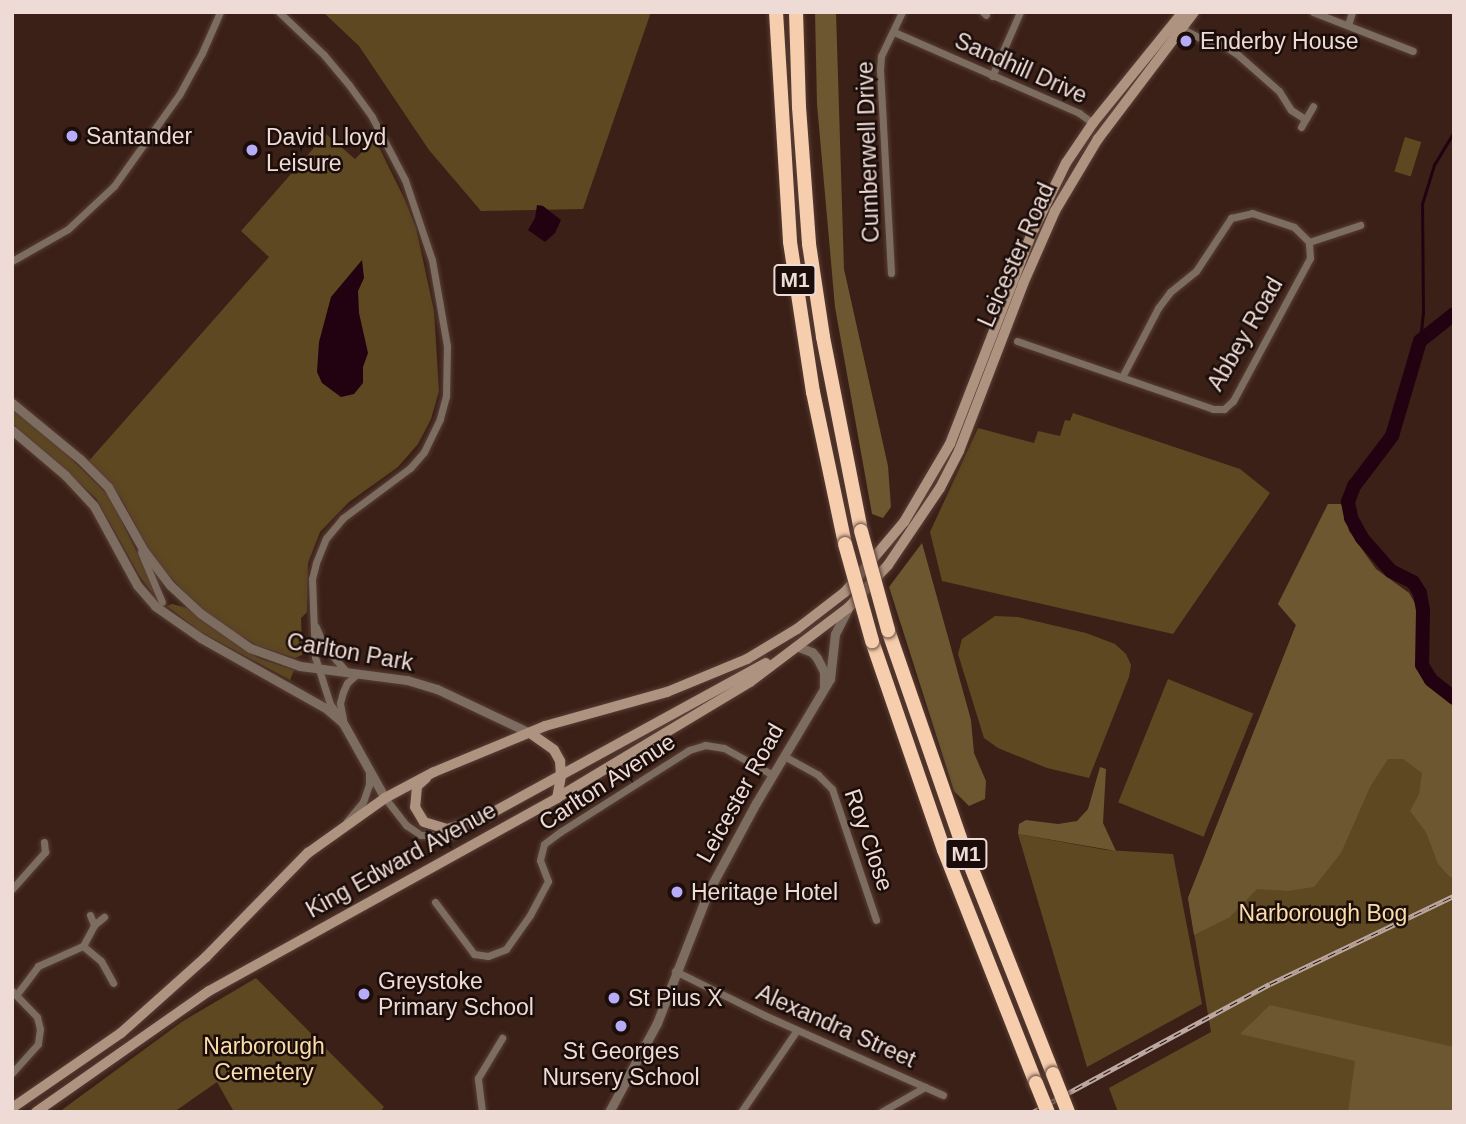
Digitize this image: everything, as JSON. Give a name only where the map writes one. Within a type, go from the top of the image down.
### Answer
[{"type":"highway","name":"M1","points":[[776,12],[790,242],[811,379],[845,544],[872,641],[944,850],[1048,1112]]},
{"type":"highway","name":"M1","points":[[796,12],[800,135],[809,244],[831,383],[861,531],[888,630],[964,849],[1068,1112]]},
{"type":"main road","name":"Leicester Road","points":[[904,522],[950,444],[1031,235],[1053,187],[1093,123],[1184,12]]},
{"type":"main road","name":"Leicester Road","points":[[910,535],[959,451],[1023,284],[1055,211],[1098,139],[1194,12]]},
{"type":"main road","name":"King Edward Avenue","points":[[12,1108],[121,1033],[206,957],[308,853],[385,798],[434,772],[530,733],[667,692],[772,646],[845,592],[904,522]]},
{"type":"main road","name":"King Edward Avenue","points":[[36,1112],[209,991],[557,798],[750,682],[848,608],[910,535]]},
{"type":"main road","name":"King Edward Avenue","points":[[434,772],[417,786],[415,807],[424,822],[447,829],[479,820],[793,648]]},
{"type":"main road","points":[[530,733],[554,750],[560,761],[561,776],[557,798]]},
{"type":"street","points":[[12,261],[68,229],[114,186],[178,95],[202,53],[219,12]]},
{"type":"street","points":[[279,12],[324,55],[349,85],[391,151],[422,223],[440,294],[447,346],[446,396],[440,419],[424,452],[410,468],[343,518],[326,538],[312,579],[315,627],[313,644],[317,668],[330,704],[343,723]]},
{"type":"street","name":"Cumberwell Drive","points":[[891,274],[880,70],[881,56],[902,12]]},
{"type":"street","points":[[992,76],[1020,12]]},
{"type":"street","points":[[1313,12],[1413,51]]},
{"type":"street","points":[[1348,25],[1352,12]]},
{"type":"street","points":[[1182,29],[1206,41],[1223,45],[1237,54],[1279,91],[1291,110],[1305,119]]},
{"type":"street","name":"Sandhill Drive","points":[[894,32],[1079,113],[1093,123]]},
{"type":"street","points":[[1301,127],[1313,106]]},
{"type":"street","points":[[1122,377],[1158,308],[1170,292],[1196,271],[1231,218],[1252,214],[1294,227],[1310,242],[1360,225]]},
{"type":"street","name":"Abbey Road","points":[[1017,341],[1213,409],[1229,406],[1310,258],[1310,242]]},
{"type":"street","name":"Carlton Park","points":[[12,403],[80,459],[108,487],[137,538],[170,585],[215,624],[263,655],[317,668],[407,680],[437,689],[530,733]]},
{"type":"street","name":"Carlton Park","points":[[12,430],[65,475],[94,506],[138,585],[155,606],[201,638],[300,692],[343,723],[385,798],[406,825],[421,835],[450,836],[479,820]]},
{"type":"street","points":[[137,538],[162,602]]},
{"type":"street","name":"Leicester Road","points":[[608,1112],[657,1023],[708,892],[833,671],[835,635],[848,608]]},
{"type":"street","points":[[315,627],[324,646],[345,670]]},
{"type":"street","points":[[793,648],[812,652],[817,658],[824,672],[824,687]]},
{"type":"street","points":[[343,723],[340,703],[343,692],[347,683],[358,673]]},
{"type":"street","name":"Carlton Avenue","points":[[435,902],[474,954],[488,956],[506,949],[548,881],[540,860],[544,844],[689,750],[705,745],[724,748],[773,775]]},
{"type":"street","name":"Roy Close","points":[[784,756],[818,775],[832,789],[876,920]]},
{"type":"street","points":[[338,832],[363,802],[369,785],[369,766]]},
{"type":"street","points":[[13,888],[48,854],[44,842]]},
{"type":"street","points":[[90,915],[94,925]]},
{"type":"street","points":[[12,1073],[38,1044],[40,1029],[37,1017],[15,993],[38,966],[83,946],[94,925],[104,917]]},
{"type":"street","points":[[83,946],[102,961],[113,983]]},
{"type":"street","name":"Alexandra Street","points":[[675,971],[797,1030],[943,1095]]},
{"type":"street","points":[[741,1112],[797,1030]]},
{"type":"street","points":[[482,1112],[478,1078],[502,1038]]},
{"type":"street","points":[[881,1112],[925,1087]]},
{"type":"green space","points":[[323,12],[651,12],[583,209],[481,211],[429,150],[359,46]]},
{"type":"green space","points":[[326,134],[355,159],[375,139],[405,200],[416,228],[434,311],[439,391],[431,419],[418,444],[398,467],[349,502],[320,532],[308,563],[307,612],[301,618],[302,655],[295,658],[258,646],[239,635],[235,636],[199,607],[155,561],[121,498],[87,463],[269,257],[241,231]]},
{"type":"green space","points":[[1405,137],[1421,142],[1411,176],[1394,171]]},
{"type":"green space","points":[[12,408],[52,440],[110,497],[157,594],[151,591],[139,575],[96,498],[12,423]]},
{"type":"green space","points":[[1073,413],[1240,469],[1270,493],[1173,634],[942,581],[930,532],[978,428],[1034,443],[1038,431],[1060,436],[1065,420],[1070,421]]},
{"type":"green space","name":"Narborough Bog","points":[[1328,504],[1343,504],[1348,531],[1376,570],[1409,593],[1417,607],[1418,667],[1422,678],[1454,707],[1454,1112],[1118,1112],[1109,1088],[1211,1032],[1188,898],[1296,625],[1278,604]]},
{"type":"green space","points":[[172,604],[187,608],[258,658],[294,670],[290,680],[199,631],[167,606]]},
{"type":"green space","points":[[995,616],[1018,617],[1086,633],[1115,644],[1126,654],[1131,665],[1129,677],[1089,778],[1047,768],[998,748],[984,738],[958,654],[962,639]]},
{"type":"green space","points":[[1168,679],[1253,713],[1203,837],[1118,802]]},
{"type":"green space","points":[[1018,834],[1106,850],[1173,854],[1202,1004],[1087,1067]]},
{"type":"green space","name":"Narborough Cemetery","points":[[256,978],[384,1107],[380,1112],[234,1112],[217,1082],[174,1112],[59,1112],[183,1021]]},
{"type":"shaded area","points":[[815,12],[836,12],[844,269],[888,466],[891,507],[883,518],[872,514],[835,307],[817,104]]},
{"type":"shaded area","points":[[537,205],[543,206],[561,220],[555,233],[545,242],[528,230],[535,218]]},
{"type":"shaded area","points":[[362,260],[364,278],[358,291],[359,313],[368,353],[363,367],[363,383],[354,394],[341,397],[322,383],[317,372],[319,342],[331,297]]},
{"type":"shaded area","points":[[1328,504],[1343,504],[1349,531],[1376,569],[1409,593],[1417,607],[1416,656],[1422,678],[1454,707],[1454,876],[1450,877],[1438,864],[1426,832],[1410,811],[1419,794],[1422,773],[1403,759],[1388,759],[1370,787],[1341,853],[1314,887],[1288,891],[1257,889],[1230,917],[1194,935],[1188,898],[1296,625],[1278,604]]},
{"type":"shaded area","points":[[922,543],[971,720],[974,753],[986,781],[985,799],[969,806],[954,791],[889,587]]},
{"type":"shaded area","points":[[1100,767],[1106,769],[1103,823],[1116,851],[1018,834],[1019,824],[1026,820],[1058,824],[1077,821],[1088,809]]},
{"type":"shaded area","points":[[1270,1005],[1454,1047],[1454,1112],[1348,1112],[1355,1061],[1240,1034]]},
{"type":"waterway","points":[[1420,341],[1423,314],[1422,204],[1434,165],[1454,132]]},
{"type":"waterway","points":[[1454,314],[1420,341],[1392,436],[1354,486],[1348,502],[1351,518],[1362,538],[1391,571],[1413,582],[1420,593],[1423,610],[1422,665],[1431,680],[1454,698]]},
{"type":"railway","points":[[1033,1112],[1270,984],[1454,896]]},
{"type":"place","name":"Enderby House","points":[[1186,41]]},
{"type":"place","name":"Santander","points":[[72,136]]},
{"type":"place","name":"David Lloyd Leisure","points":[[252,150]]},
{"type":"place","name":"Heritage Hotel","points":[[677,892]]},
{"type":"place","name":"Greystoke Primary School","points":[[364,994]]},
{"type":"place","name":"St Pius X","points":[[614,998]]},
{"type":"place","name":"St Georges Nursery School","points":[[621,1026]]}]
